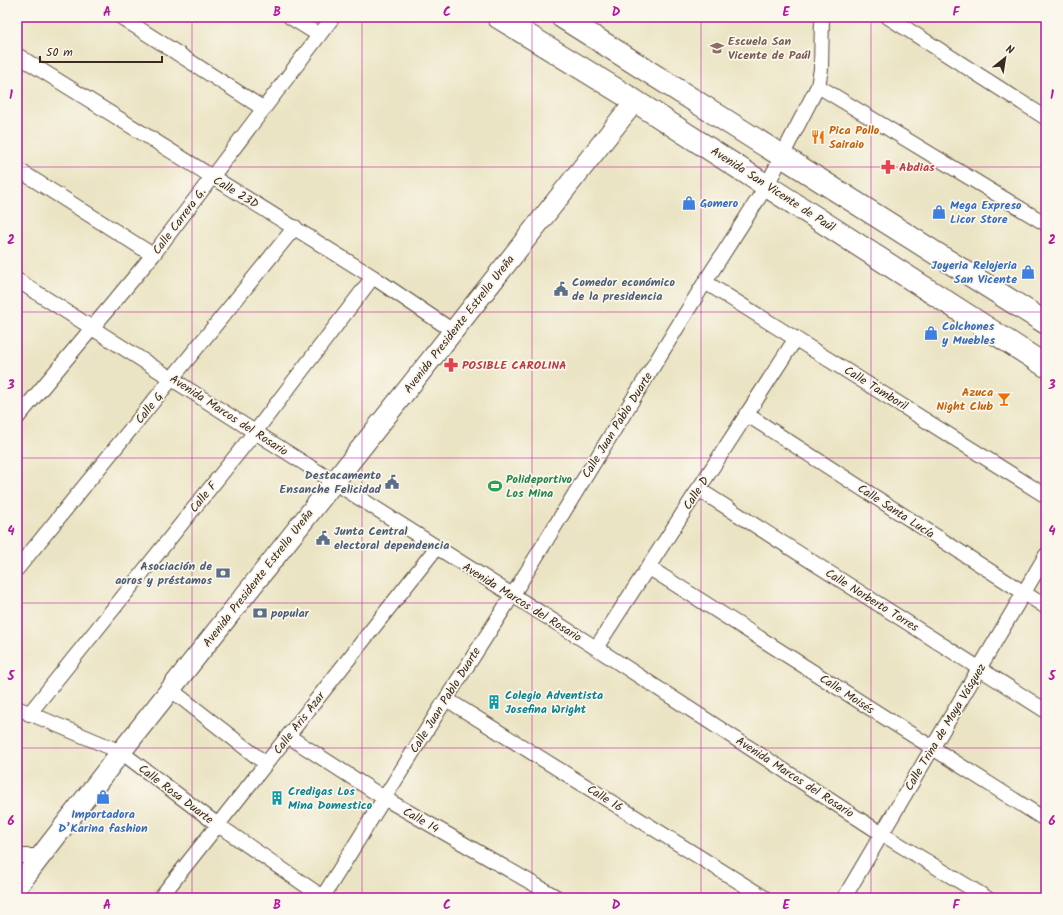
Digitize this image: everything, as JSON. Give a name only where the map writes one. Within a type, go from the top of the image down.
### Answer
[{"type":"main road","name":"Avenida San Vicente de Paúl","points":[[498,17],[635,101],[767,185],[1046,366]]},
{"type":"main road","points":[[562,17],[1046,323]]},
{"type":"main road","name":"Avenida Presidente Estrella Ureña","points":[[17,887],[170,689],[635,101]]},
{"type":"street","points":[[121,17],[264,109]]},
{"type":"street","points":[[290,17],[319,35]]},
{"type":"street","name":"Calle Carrera G.","points":[[20,410],[93,328],[153,255],[333,17]]},
{"type":"street","name":"Calle Juan Pablo Duarte","points":[[323,898],[384,798],[512,596],[705,282],[767,185],[818,86],[821,68],[822,17]]},
{"type":"street","points":[[888,17],[1046,118]]},
{"type":"street","name":"Calle 23D","points":[[17,55],[373,276],[453,331]]},
{"type":"street","points":[[818,86],[1046,224]]},
{"type":"street","points":[[17,169],[153,255]]},
{"type":"street","name":"Calle G","points":[[17,570],[295,227]]},
{"type":"street","name":"Calle F","points":[[23,711],[255,432],[373,276]]},
{"type":"street","name":"Avenida Marcos del Rosario","points":[[17,280],[596,648],[882,834],[984,897]]},
{"type":"street","name":"Calle Tamboril","points":[[705,282],[1046,496]]},
{"type":"street","name":"Calle D","points":[[596,648],[796,338]]},
{"type":"street","name":"Calle Santa Lucía","points":[[746,414],[1046,607]]},
{"type":"street","name":"Calle Norberto Torres","points":[[698,490],[1046,711]]},
{"type":"street","name":"Calle Aris Azar","points":[[160,898],[437,548]]},
{"type":"street","name":"Calle Trina de Moya Vásquez","points":[[844,898],[1046,556]]},
{"type":"street","name":"Calle Moisés","points":[[648,567],[1046,820]]},
{"type":"street","points":[[170,689],[266,764]]},
{"type":"street","name":"Calle 16","points":[[446,699],[765,898]]},
{"type":"street","name":"Calle Rosa Duarte","points":[[23,711],[121,752],[218,825],[323,898]]},
{"type":"street","name":"Calle 14","points":[[288,736],[384,798],[558,898]]},
{"type":"street","points":[[17,856],[42,856]]},
{"type":"place","name":"Escuela San Vicente de Paúl","points":[[717,48]]},
{"type":"place","name":"Pica Pollo Sairaio","points":[[818,137]]},
{"type":"place","name":"Abdias","points":[[888,167]]},
{"type":"place","name":"Gomero","points":[[689,203]]},
{"type":"place","name":"Mega Expreso Licor Store","points":[[939,212]]},
{"type":"place","name":"Joyeria Relojeria San Vicente","points":[[1028,272]]},
{"type":"place","name":"Comedor económico de la presidencia","points":[[561,289]]},
{"type":"place","name":"Colchones y Muebles","points":[[931,333]]},
{"type":"place","name":"POSIBLE CAROLINA","points":[[451,365]]},
{"type":"place","name":"Azuca Night Club","points":[[1004,399]]},
{"type":"place","name":"Destacamento Ensanche Felicidad","points":[[392,482]]},
{"type":"place","name":"Polideportivo Los Mina","points":[[495,486]]},
{"type":"place","name":"Junta Central electoral dependencia","points":[[323,538]]},
{"type":"place","name":"Asociación de aoros y préstamos","points":[[223,573]]},
{"type":"place","name":"popular","points":[[260,613]]},
{"type":"place","name":"Colegio Adventista Josefina Wright","points":[[494,702]]},
{"type":"place","name":"Importadora D’Karina fashion","points":[[103,797]]},
{"type":"place","name":"Credigas Los Mina Domestico","points":[[277,798]]}]
